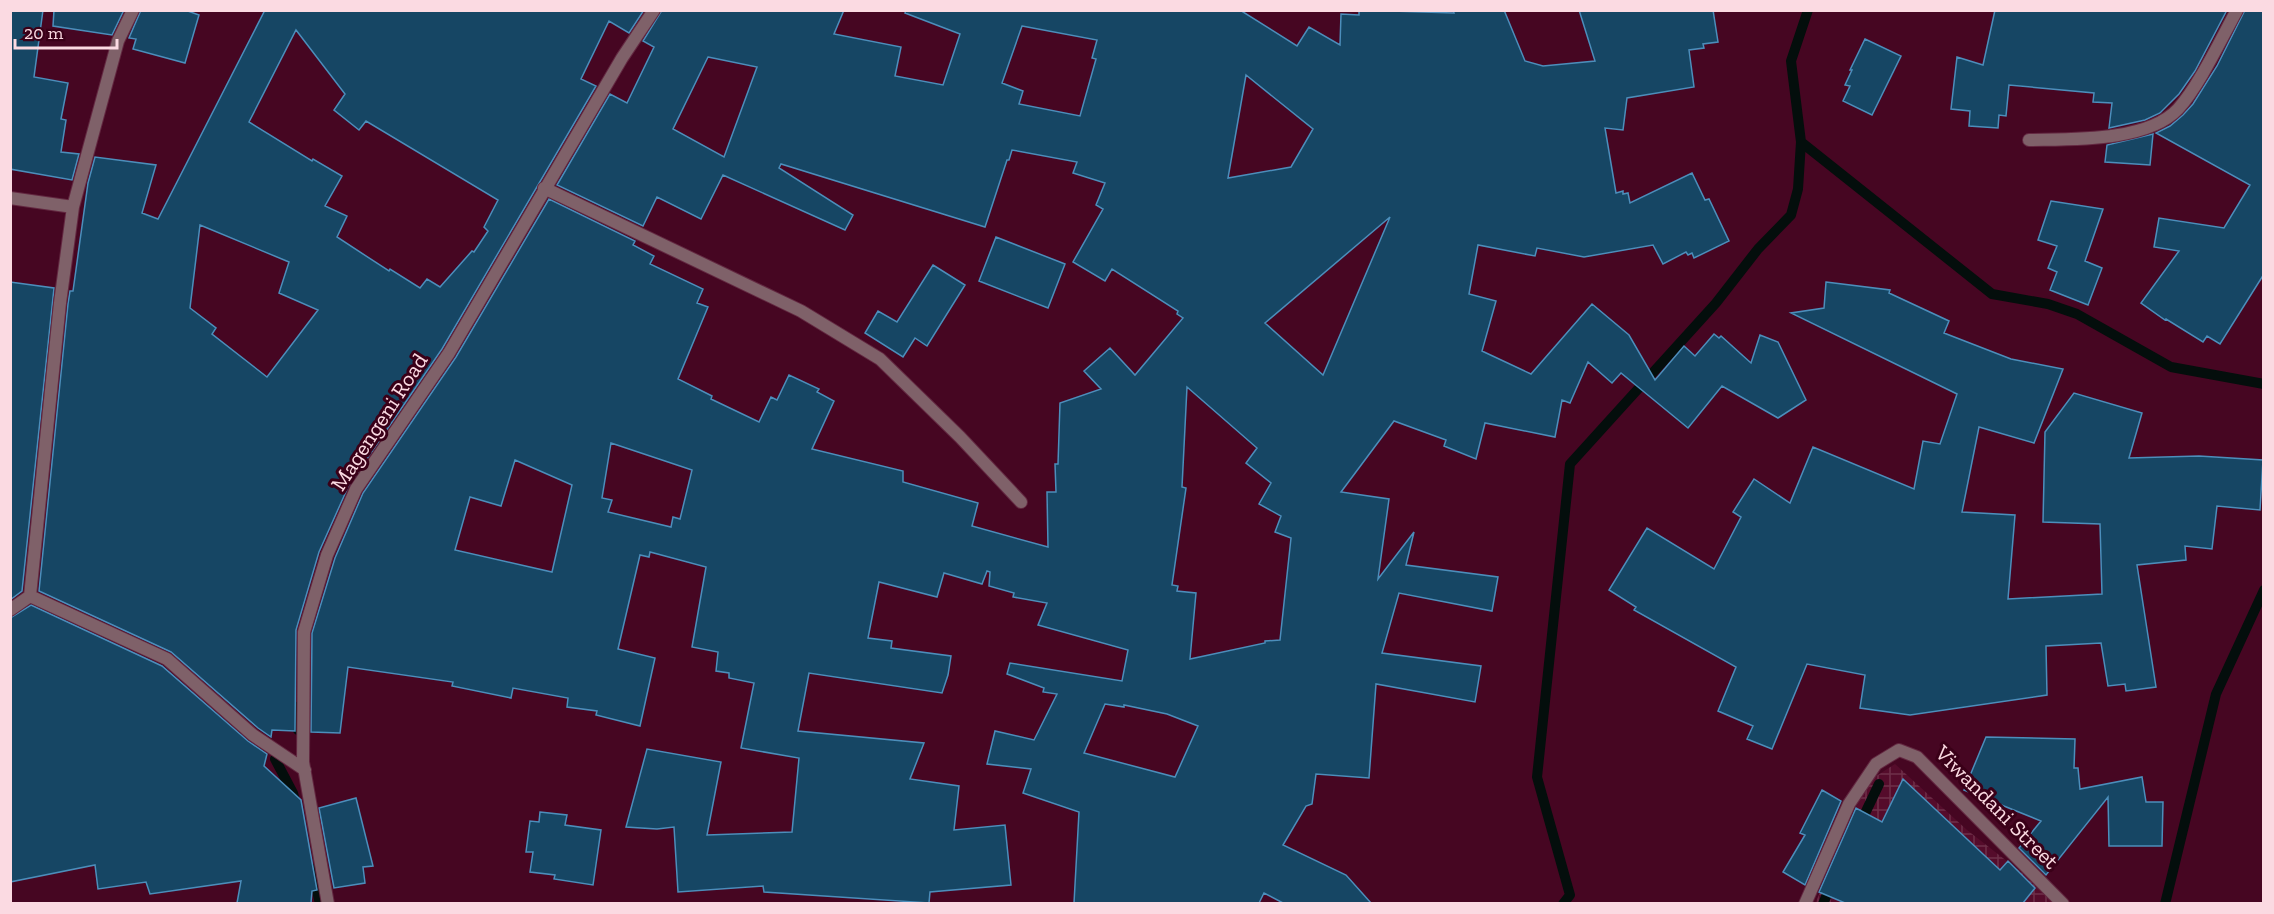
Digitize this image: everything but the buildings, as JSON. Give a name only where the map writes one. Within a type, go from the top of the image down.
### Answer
[{"type":"street","points":[[10,610],[30,596],[60,303],[73,207],[118,41],[133,10]]},
{"type":"street","name":"Magengeni Road","points":[[328,903],[305,770],[304,632],[327,555],[356,489],[449,353],[544,188],[622,58],[654,10]]},
{"type":"street","points":[[2029,140],[2085,139],[2145,130],[2177,110],[2192,89],[2237,10]]},
{"type":"street","points":[[544,188],[801,311],[880,359],[960,437],[1020,502]]},
{"type":"street","points":[[10,198],[73,207]]},
{"type":"street","points":[[30,596],[167,659],[253,735],[305,770]]},
{"type":"street","name":"Viwandani Street","points":[[1805,903],[1849,804],[1876,764],[1899,750],[1917,757],[2063,903]]},
{"type":"shaded area","points":[[1895,764],[1967,830],[2062,904],[1815,904],[1867,782]]},
{"type":"waterway","points":[[1563,904],[1570,895],[1537,777],[1570,464],[1716,303],[1758,249],[1791,215],[1798,189],[1801,142],[1791,61],[1808,10]]},
{"type":"waterway","points":[[1801,142],[1992,294],[2048,304],[2077,314],[2171,367],[2264,384]]},
{"type":"waterway","points":[[2165,904],[2216,694],[2264,590]]},
{"type":"waterway","points":[[297,707],[298,730]]},
{"type":"waterway","points":[[275,759],[293,793],[296,805]]},
{"type":"waterway","points":[[1860,824],[1879,784]]},
{"type":"waterway","points":[[312,869],[320,904]]},
{"type":"waterway","points":[[1823,904],[1831,885]]}]
